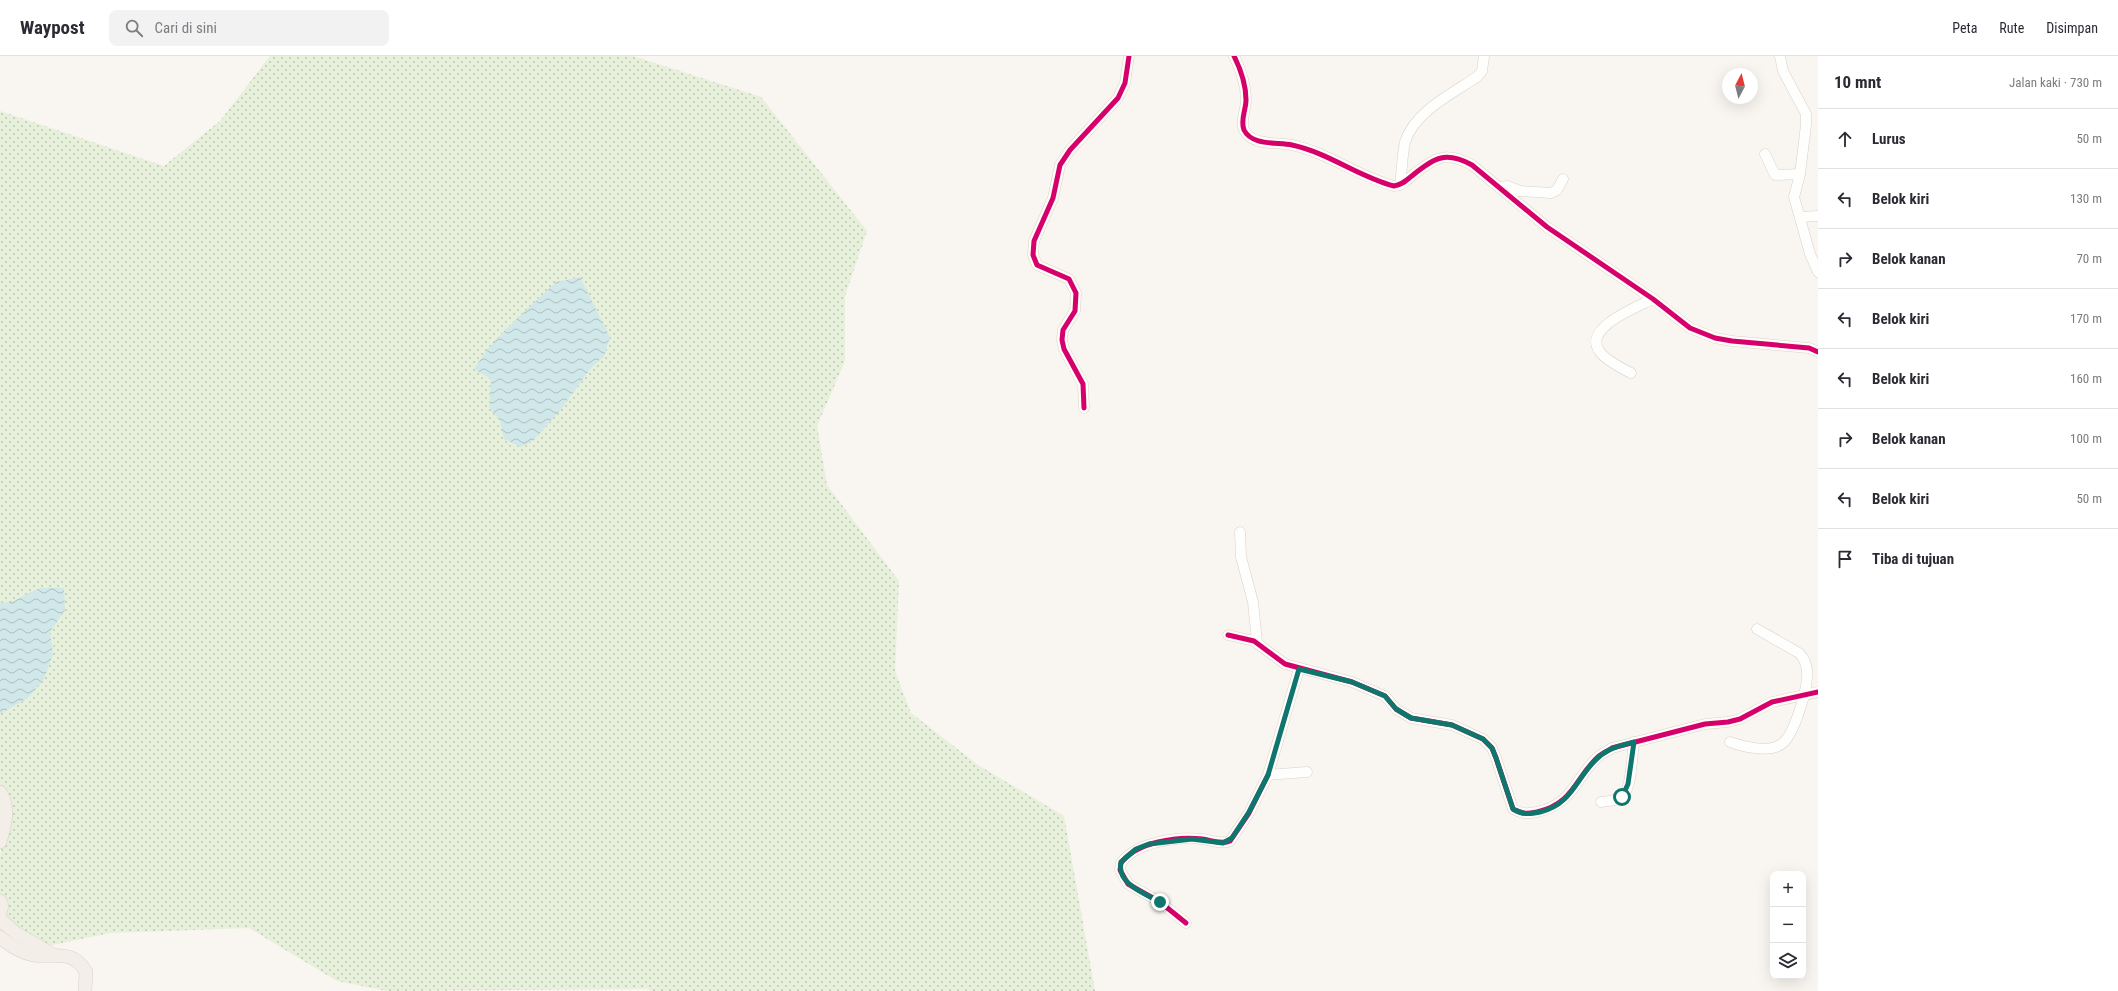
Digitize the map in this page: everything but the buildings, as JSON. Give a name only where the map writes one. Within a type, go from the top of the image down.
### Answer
[{"type":"main road","points":[[0,792],[4,799],[6,812],[0,842]]},
{"type":"main road","points":[[0,901],[2,906],[0,912]]},
{"type":"main road","points":[[0,919],[17,934],[52,954]]},
{"type":"main road","points":[[0,937],[14,948],[26,953],[37,955],[52,954],[68,957],[82,966],[87,977],[84,991]]},
{"type":"street","points":[[1084,408],[1083,384],[1064,349],[1062,340],[1063,330],[1075,311],[1076,293],[1069,279],[1037,265],[1033,255],[1034,241],[1053,198],[1063,158],[1118,98],[1125,84],[1129,56]]},
{"type":"street","points":[[1234,56],[1242,74],[1245,88],[1246,101],[1243,127],[1250,138],[1291,145],[1315,152],[1386,184],[1400,185],[1432,160],[1443,156],[1462,159],[1500,187],[1547,227],[1653,299],[1690,328],[1715,338],[1809,348],[1818,352]]},
{"type":"street","points":[[1400,185],[1405,143],[1414,123],[1432,107],[1478,77],[1482,71],[1484,56]]},
{"type":"street","points":[[1780,56],[1783,71],[1806,114],[1800,174],[1794,196],[1818,272]]},
{"type":"street","points":[[1765,154],[1775,175],[1800,174]]},
{"type":"street","points":[[1500,187],[1507,186],[1520,191],[1551,193],[1557,190],[1563,179]]},
{"type":"street","points":[[1800,217],[1818,216]]},
{"type":"street","points":[[1631,373],[1601,353],[1598,344],[1599,336],[1607,323],[1653,299]]},
{"type":"street","points":[[1240,532],[1241,557],[1254,602],[1257,642]]},
{"type":"street","points":[[1730,742],[1742,746],[1769,748],[1784,742],[1791,729],[1803,697],[1808,677],[1805,658],[1799,652],[1757,629]]},
{"type":"street","points":[[1228,635],[1257,642],[1285,664],[1352,682],[1385,696],[1396,709],[1411,718],[1452,725],[1483,739],[1492,748],[1513,809],[1527,814],[1547,810],[1559,804],[1570,794],[1599,756],[1612,748],[1706,724],[1728,722],[1740,719],[1772,702],[1803,697],[1818,692]]},
{"type":"street","points":[[1186,923],[1160,902],[1128,884],[1120,870],[1121,862],[1136,849],[1149,844],[1192,839],[1223,843],[1230,841],[1249,812],[1268,775],[1299,669]]},
{"type":"street","points":[[1601,802],[1622,797],[1625,793],[1630,773],[1634,742]]},
{"type":"street","points":[[1268,775],[1307,772]]},
{"type":"green space","points":[[270,56],[633,56],[761,97],[867,231],[845,296],[845,361],[817,426],[827,485],[899,581],[895,671],[911,713],[978,765],[1064,816],[1095,991],[651,991],[647,989],[387,991],[337,981],[249,928],[110,933],[33,949],[7,936],[0,910],[0,858],[7,808],[0,802],[0,111],[164,166],[220,121]]},
{"type":"water","points":[[580,277],[610,337],[604,356],[591,368],[562,408],[534,440],[521,447],[504,439],[500,421],[489,407],[491,379],[474,369],[486,351],[505,330],[556,282]]},
{"type":"water","points":[[40,588],[64,588],[65,610],[50,632],[53,654],[44,679],[28,698],[0,714],[0,603],[11,602]]},
{"type":"cycle path","points":[[1084,408],[1083,384],[1064,349],[1062,340],[1063,330],[1075,311],[1076,293],[1069,279],[1037,265],[1033,255],[1034,241],[1053,198],[1060,165],[1070,150],[1118,98],[1125,83],[1129,56]]},
{"type":"cycle path","points":[[1234,56],[1241,72],[1245,88],[1246,104],[1243,126],[1244,130],[1253,139],[1292,145],[1306,149],[1368,177],[1394,186],[1400,185],[1434,160],[1448,157],[1463,161],[1472,165],[1547,227],[1653,299],[1690,328],[1715,338],[1809,348],[1818,352]]},
{"type":"cycle path","points":[[1228,635],[1254,641],[1285,664],[1352,682],[1385,696],[1396,709],[1411,718],[1452,725],[1483,739],[1492,748],[1513,809],[1525,813],[1537,812],[1559,803],[1573,789],[1591,764],[1599,756],[1612,748],[1705,724],[1728,722],[1740,719],[1772,702],[1818,692]]},
{"type":"cycle path","points":[[1186,923],[1160,902],[1128,884],[1120,870],[1121,863],[1137,850],[1158,842],[1192,838],[1220,842],[1230,841],[1249,813],[1268,775]]},
{"type":"route","points":[[1160,902],[1125,881],[1120,870],[1121,862],[1136,849],[1149,844],[1192,839],[1202,839],[1223,843],[1230,841],[1249,812],[1268,775],[1299,669],[1352,682],[1385,696],[1396,709],[1411,718],[1452,725],[1471,732],[1483,739],[1492,748],[1513,809],[1527,814],[1547,810],[1559,804],[1580,782],[1599,756],[1612,748],[1634,742],[1628,784],[1622,797]]}]
